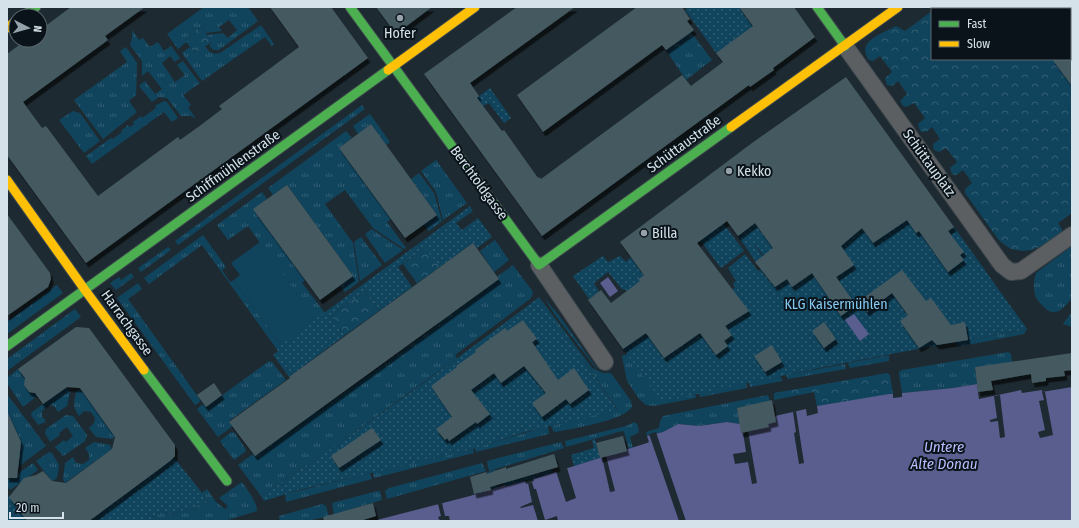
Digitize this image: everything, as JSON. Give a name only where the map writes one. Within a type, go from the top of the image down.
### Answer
[{"type":"street","name":"Berchtoldgasse","points":[[350,7],[539,265],[605,362]]},
{"type":"street","name":"Schiffmühlenstraße","points":[[7,346],[475,7]]},
{"type":"street","points":[[817,7],[845,46],[898,7]]},
{"type":"street","name":"Schüttaustraße","points":[[539,265],[845,46]]},
{"type":"street","name":"Schüttauplatz","points":[[845,46],[1002,265],[1011,272],[1021,271],[1072,235]]},
{"type":"street","name":"Harrachgasse","points":[[7,180],[85,290],[227,481]]},
{"type":"green space","points":[[204,7],[248,7],[258,21],[219,50],[213,50],[209,45],[212,42],[207,35],[223,33],[228,38],[237,30],[229,20],[219,27],[222,31],[206,33],[201,26],[187,37],[189,40],[178,49],[167,34]]},
{"type":"green space","points":[[689,7],[739,7],[753,27],[716,53],[685,10]]},
{"type":"green space","points":[[1072,7],[1072,213],[1058,223],[1062,229],[1062,233],[1047,244],[1031,250],[1023,251],[1011,249],[998,239],[965,193],[965,189],[972,183],[963,170],[956,175],[952,174],[950,168],[957,162],[946,148],[939,152],[934,150],[933,144],[940,139],[932,127],[926,132],[920,131],[918,124],[925,118],[914,103],[906,107],[903,106],[900,101],[907,94],[898,81],[892,86],[887,85],[885,78],[892,72],[880,56],[873,61],[869,60],[866,53],[866,48],[868,43],[878,35],[896,26],[905,31],[931,12],[931,60],[1071,60],[1071,8],[936,8]]},
{"type":"green space","points":[[261,25],[274,44],[272,46],[265,37],[202,81],[182,53],[190,47],[195,53],[205,46],[208,50],[215,54],[220,53]]},
{"type":"green space","points":[[201,26],[212,42],[195,53],[186,42],[189,40],[187,37]]},
{"type":"green space","points":[[132,30],[139,40],[143,38],[150,47],[158,42],[164,51],[171,46],[180,58],[175,62],[170,56],[162,63],[175,82],[185,75],[177,65],[183,61],[200,83],[183,95],[191,105],[188,107],[196,119],[191,116],[181,116],[167,98],[159,97],[152,102],[139,86],[145,81],[155,94],[162,89],[148,71],[142,76],[142,61],[130,45]]},
{"type":"green space","points":[[691,32],[712,60],[686,80],[666,50]]},
{"type":"green space","points":[[126,47],[137,63],[136,95],[129,101],[137,112],[103,139],[74,100],[127,62],[120,51]]},
{"type":"green space","points":[[490,88],[511,118],[504,123],[489,103],[481,107],[475,99]]},
{"type":"green space","points":[[164,101],[167,102],[178,118],[172,122],[164,112],[92,164],[86,156],[111,138],[113,139],[128,125],[130,127],[134,124],[133,122],[141,116],[142,118],[156,108],[155,106]]},
{"type":"green space","points":[[362,105],[365,109],[178,245],[175,241]]},
{"type":"green space","points":[[73,111],[80,113],[100,141],[84,153],[59,120]]},
{"type":"green space","points":[[370,114],[390,142],[386,145],[371,124],[358,134],[353,126]]},
{"type":"green space","points":[[346,131],[352,138],[339,148],[391,219],[387,222],[406,248],[404,249],[373,228],[345,190],[325,204],[353,243],[359,282],[345,292],[340,286],[353,276],[287,185],[273,195],[268,188]]},
{"type":"green space","points":[[436,160],[467,203],[443,220],[436,192],[421,171]]},
{"type":"green space","name":"KLG Kaisermühlen","points":[[872,169],[916,232],[919,231],[929,245],[954,227],[1027,329],[844,363],[662,402],[623,349],[673,314],[735,288],[733,283],[736,281],[728,268],[745,254],[758,271],[761,269],[766,259],[753,242],[764,259],[756,262],[738,236],[745,231],[725,204],[832,229],[844,244],[869,222]]},
{"type":"green space","points":[[419,173],[434,193],[442,221],[429,231],[424,225],[437,215],[411,179]]},
{"type":"green space","points":[[262,192],[267,199],[254,209],[305,280],[302,283],[325,313],[315,320],[248,226],[228,240],[217,225]]},
{"type":"green space","points":[[470,206],[473,211],[456,223],[462,230],[478,218],[492,237],[477,248],[473,243],[440,267],[425,248],[398,267],[412,287],[379,311],[365,291],[331,316],[345,335],[289,377],[273,355],[278,351],[276,348]]},
{"type":"green space","points":[[723,223],[744,251],[721,268],[700,240]]},
{"type":"green space","points":[[372,229],[403,250],[385,263],[365,234]]},
{"type":"green space","points":[[203,235],[226,267],[222,270],[230,282],[234,280],[281,345],[276,348],[202,245],[149,284],[144,278]]},
{"type":"green space","points":[[361,237],[382,265],[360,281],[354,242]]},
{"type":"green space","points":[[495,240],[509,260],[494,272],[480,251]]},
{"type":"green space","points":[[260,242],[315,320],[281,345],[234,280],[240,275],[231,263]]},
{"type":"green space","points":[[1072,246],[1072,298],[1062,309],[1050,312],[1035,296],[1034,281],[1036,273]]},
{"type":"green space","points":[[168,247],[171,250],[141,272],[138,268]]},
{"type":"green space","points":[[426,247],[440,267],[417,283],[403,264]]},
{"type":"green space","points":[[603,256],[608,262],[620,256],[626,262],[631,257],[644,275],[639,280],[655,303],[636,305],[626,290],[622,289],[608,272],[594,283],[599,292],[589,299],[573,276]]},
{"type":"green space","points":[[513,265],[533,292],[530,299],[455,355],[457,358],[331,449],[261,496],[238,465],[253,454],[255,456],[303,422],[300,418],[312,409],[316,413],[439,324],[433,315],[445,308],[451,315],[499,279],[497,277]]},
{"type":"green space","points":[[131,273],[134,277],[116,290],[110,283],[119,277],[121,280]]},
{"type":"green space","points":[[138,283],[142,289],[128,299],[201,401],[195,405],[117,298]]},
{"type":"green space","points":[[57,285],[63,293],[7,334],[7,322]]},
{"type":"green space","points":[[365,291],[379,311],[345,335],[331,316]]},
{"type":"green space","points":[[539,297],[592,368],[603,373],[611,373],[631,401],[632,407],[627,412],[609,420],[556,432],[553,431],[551,426],[617,409],[538,298]]},
{"type":"green space","points":[[538,298],[617,410],[525,432],[473,449],[298,490],[264,501],[261,496],[366,424]]},
{"type":"green space","points":[[544,298],[558,314],[596,367],[599,368],[603,365],[610,371],[604,371],[595,367],[555,315]]},
{"type":"green space","points":[[75,309],[81,317],[7,371],[7,359]]},
{"type":"green space","points":[[1072,312],[1072,327],[1063,324]]},
{"type":"green space","points":[[1027,329],[1024,334],[962,346],[957,345],[955,342]]},
{"type":"green space","points":[[1008,352],[1011,354],[1012,362],[975,367],[977,384],[902,393],[899,372],[902,370]]},
{"type":"green space","points":[[623,355],[628,355],[662,401],[695,394],[696,398],[654,406],[646,405],[639,399],[627,381],[622,357]]},
{"type":"green space","points":[[889,355],[889,361],[850,368],[848,363]]},
{"type":"green space","points":[[269,361],[272,362],[286,380],[229,421],[233,426],[218,437],[197,409],[203,404],[206,407]]},
{"type":"green space","points":[[845,364],[846,369],[788,379],[786,375]]},
{"type":"green space","points":[[18,369],[26,380],[24,385],[29,392],[34,392],[37,396],[23,407],[7,383],[7,378]]},
{"type":"green space","points":[[887,373],[890,375],[893,394],[817,406],[814,392],[774,400],[774,393]]},
{"type":"green space","points":[[780,376],[783,381],[750,387],[749,382]]},
{"type":"green space","points":[[746,383],[747,388],[700,397],[699,393]]},
{"type":"green space","points":[[67,387],[70,391],[67,406],[58,412],[54,406],[48,405],[42,411],[42,416],[46,422],[38,425],[31,415],[32,412]]},
{"type":"green space","points":[[80,388],[115,437],[112,439],[96,437],[89,428],[94,423],[95,418],[91,412],[84,411],[79,416],[75,410],[74,404],[76,392]]},
{"type":"green space","points":[[7,394],[46,446],[7,475]]},
{"type":"green space","points":[[768,395],[770,401],[737,408],[740,424],[727,422],[699,426],[678,424],[663,432],[647,436],[646,432],[659,428],[660,421],[663,416]]},
{"type":"green space","points":[[66,415],[73,416],[87,435],[85,441],[63,456],[55,447],[64,440],[66,442],[73,436],[67,427],[59,433],[60,435],[50,442],[45,433],[46,429]]},
{"type":"green space","points":[[634,422],[637,424],[639,430],[638,433],[630,437],[633,448],[629,449],[624,432],[622,431],[566,447],[565,441],[626,426]]},
{"type":"green space","points":[[548,426],[549,434],[476,452],[475,448]]},
{"type":"green space","points":[[231,432],[235,433],[246,450],[234,460],[220,441]]},
{"type":"green space","points":[[595,439],[600,458],[574,466],[571,455],[594,448],[592,440]]},
{"type":"green space","points":[[94,442],[110,445],[112,449],[65,483],[63,479],[65,463],[73,457],[76,463],[83,464],[89,460],[89,454],[85,448]]},
{"type":"green space","points":[[561,442],[564,448],[489,471],[487,461]]},
{"type":"green space","points":[[473,449],[474,453],[374,478],[373,472]]},
{"type":"green space","points":[[49,452],[52,453],[59,465],[57,478],[52,481],[36,461]]},
{"type":"green space","points":[[174,458],[208,500],[204,504],[171,514],[162,511],[147,521],[89,521]]},
{"type":"green space","points":[[33,463],[38,470],[10,490],[7,486],[7,481]]},
{"type":"green space","points":[[482,463],[486,471],[387,499],[385,491],[389,488]]},
{"type":"green space","points":[[499,470],[509,482],[552,470],[553,472],[506,487],[502,483],[497,485],[497,488],[491,490],[487,472]]},
{"type":"green space","points":[[370,473],[372,479],[286,502],[285,494]]},
{"type":"green space","points":[[242,482],[254,501],[257,511],[225,521],[147,521],[162,511],[171,514],[204,504],[208,500],[202,493],[207,489],[216,502],[225,509],[228,506],[219,498]]},
{"type":"green space","points":[[380,491],[382,500],[338,513],[334,516],[332,503]]},
{"type":"green space","points":[[7,494],[27,521],[8,521]]},
{"type":"green space","points":[[322,504],[326,506],[329,517],[307,521],[280,521],[279,516]]},
{"type":"water","points":[[608,277],[618,291],[610,297],[600,283]]},
{"type":"water","points":[[854,314],[869,334],[860,341],[845,320]]},
{"type":"water","name":"Untere Alte Donau","points":[[977,384],[979,399],[1021,390],[1022,393],[1042,390],[1042,392],[1072,387],[1072,521],[373,521],[470,496],[505,485],[525,481],[526,484],[534,481],[533,479],[647,443],[649,442],[647,436],[663,432],[678,424],[699,426],[727,422],[740,424],[742,433],[769,427],[768,424],[776,422],[775,416],[806,409],[807,416],[818,413],[817,406],[889,394],[893,394],[893,398],[902,397],[902,393]]},
{"type":"pier","points":[[1042,392],[1045,392],[1053,435],[1040,438],[1038,432],[1045,430],[1039,401],[1044,400]]},
{"type":"pier","points":[[1000,395],[1005,437],[1000,438],[998,421],[990,422],[990,420],[997,418],[994,396]]},
{"type":"pier","points":[[796,411],[804,463],[799,464],[794,433],[796,432],[793,412]]},
{"type":"pier","points":[[748,431],[757,483],[752,484],[748,462],[735,464],[733,454],[746,452],[743,432]]},
{"type":"pier","points":[[656,432],[686,521],[679,521],[649,434]]},
{"type":"pier","points":[[606,456],[615,491],[610,492],[602,457]]},
{"type":"pier","points":[[567,468],[576,498],[566,502],[556,471]]},
{"type":"pier","points":[[532,482],[534,489],[536,489],[545,520],[557,516],[558,521],[538,521],[533,505],[520,507],[532,502],[528,483]]},
{"type":"pier","points":[[442,503],[445,516],[449,516],[450,521],[440,521],[438,517],[441,516],[438,504]]},
{"type":"building","points":[[71,7],[145,7],[105,36],[108,40],[23,102],[42,128],[46,126],[98,196],[178,137],[180,140],[201,125],[222,109],[219,106],[299,47],[270,7],[331,7],[368,58],[86,263],[7,155],[7,54],[15,48],[48,48],[48,24]]},
{"type":"building","points":[[376,7],[432,7],[396,34]]},
{"type":"building","points":[[517,7],[575,7],[470,83],[479,96],[477,98],[502,131],[504,130],[538,178],[539,177],[541,179],[682,75],[691,86],[723,62],[716,53],[753,26],[739,7],[794,7],[815,37],[773,68],[774,70],[750,87],[749,85],[542,236],[424,74]]},
{"type":"building","points":[[637,7],[682,7],[690,19],[687,21],[694,30],[666,50],[662,45],[543,132],[517,95]]},
{"type":"building","points":[[1072,59],[1072,86],[1053,60]]},
{"type":"building","points":[[846,77],[954,227],[948,231],[964,252],[960,255],[964,260],[948,272],[919,231],[916,233],[907,220],[873,243],[862,228],[841,246],[854,265],[836,277],[856,305],[841,316],[812,273],[792,287],[787,279],[775,287],[755,262],[773,248],[755,223],[738,236],[727,221],[697,243],[749,311],[725,326],[732,335],[724,341],[728,346],[716,355],[700,333],[664,358],[646,333],[623,349],[588,300],[601,290],[611,303],[640,281],[638,280],[644,275],[620,242],[752,143]]},
{"type":"building","points":[[371,124],[437,215],[405,238],[339,148]]},
{"type":"building","points":[[287,185],[353,276],[320,300],[253,209]]},
{"type":"building","points":[[7,214],[50,273],[51,279],[48,287],[7,316]]},
{"type":"building","points":[[473,243],[499,279],[255,456],[229,422]]},
{"type":"building","points":[[902,270],[926,301],[931,298],[951,325],[965,322],[968,340],[937,345],[932,340],[919,348],[900,321],[908,315],[892,293],[867,312],[859,301]]},
{"type":"building","points":[[523,320],[537,339],[532,342],[558,380],[574,368],[589,390],[570,404],[566,399],[542,417],[532,403],[546,393],[524,366],[501,383],[494,373],[471,390],[490,414],[477,424],[476,422],[449,441],[447,438],[445,440],[436,429],[452,417],[431,386],[505,328],[507,331]]},
{"type":"building","points":[[824,322],[836,339],[824,348],[812,331]]},
{"type":"building","points":[[76,327],[89,328],[175,445],[175,456],[89,521],[27,521],[9,497],[24,478],[36,475],[43,471],[52,481],[66,483],[112,449],[115,437],[80,388],[67,387],[43,404],[35,393],[29,392],[24,385],[25,378],[18,369]]},
{"type":"building","points":[[772,345],[782,362],[765,372],[754,356]]},
{"type":"building","points":[[1072,353],[1072,370],[1064,371],[1065,376],[1046,378],[1046,381],[1032,383],[1031,374],[991,381],[993,390],[978,392],[975,367]]},
{"type":"building","points":[[214,383],[222,395],[206,407],[197,395]]},
{"type":"building","points":[[772,400],[776,422],[768,424],[769,427],[741,433],[737,408]]},
{"type":"building","points":[[7,411],[21,442],[17,478],[7,478]]},
{"type":"building","points":[[372,428],[381,440],[339,468],[331,456]]},
{"type":"building","points":[[623,436],[627,451],[600,458],[596,443]]},
{"type":"building","points":[[554,454],[558,467],[490,487],[491,490],[474,494],[470,477],[486,472],[487,474],[506,467],[506,469]]},
{"type":"building","points":[[373,503],[376,516],[360,521],[324,521],[323,517]]},
{"type":"traffic: fast","points":[[350,7],[539,265],[731,127]]},
{"type":"traffic: fast","points":[[817,7],[845,46]]},
{"type":"traffic: fast","points":[[7,346],[388,70]]},
{"type":"traffic: fast","points":[[144,370],[227,481]]},
{"type":"traffic: slow","points":[[388,70],[475,7]]},
{"type":"traffic: slow","points":[[731,127],[898,7]]},
{"type":"traffic: slow","points":[[7,180],[144,370]]},
{"type":"place","name":"Hofer","points":[[400,18]]},
{"type":"place","name":"Kekko","points":[[729,171]]},
{"type":"place","name":"Billa","points":[[644,233]]}]
